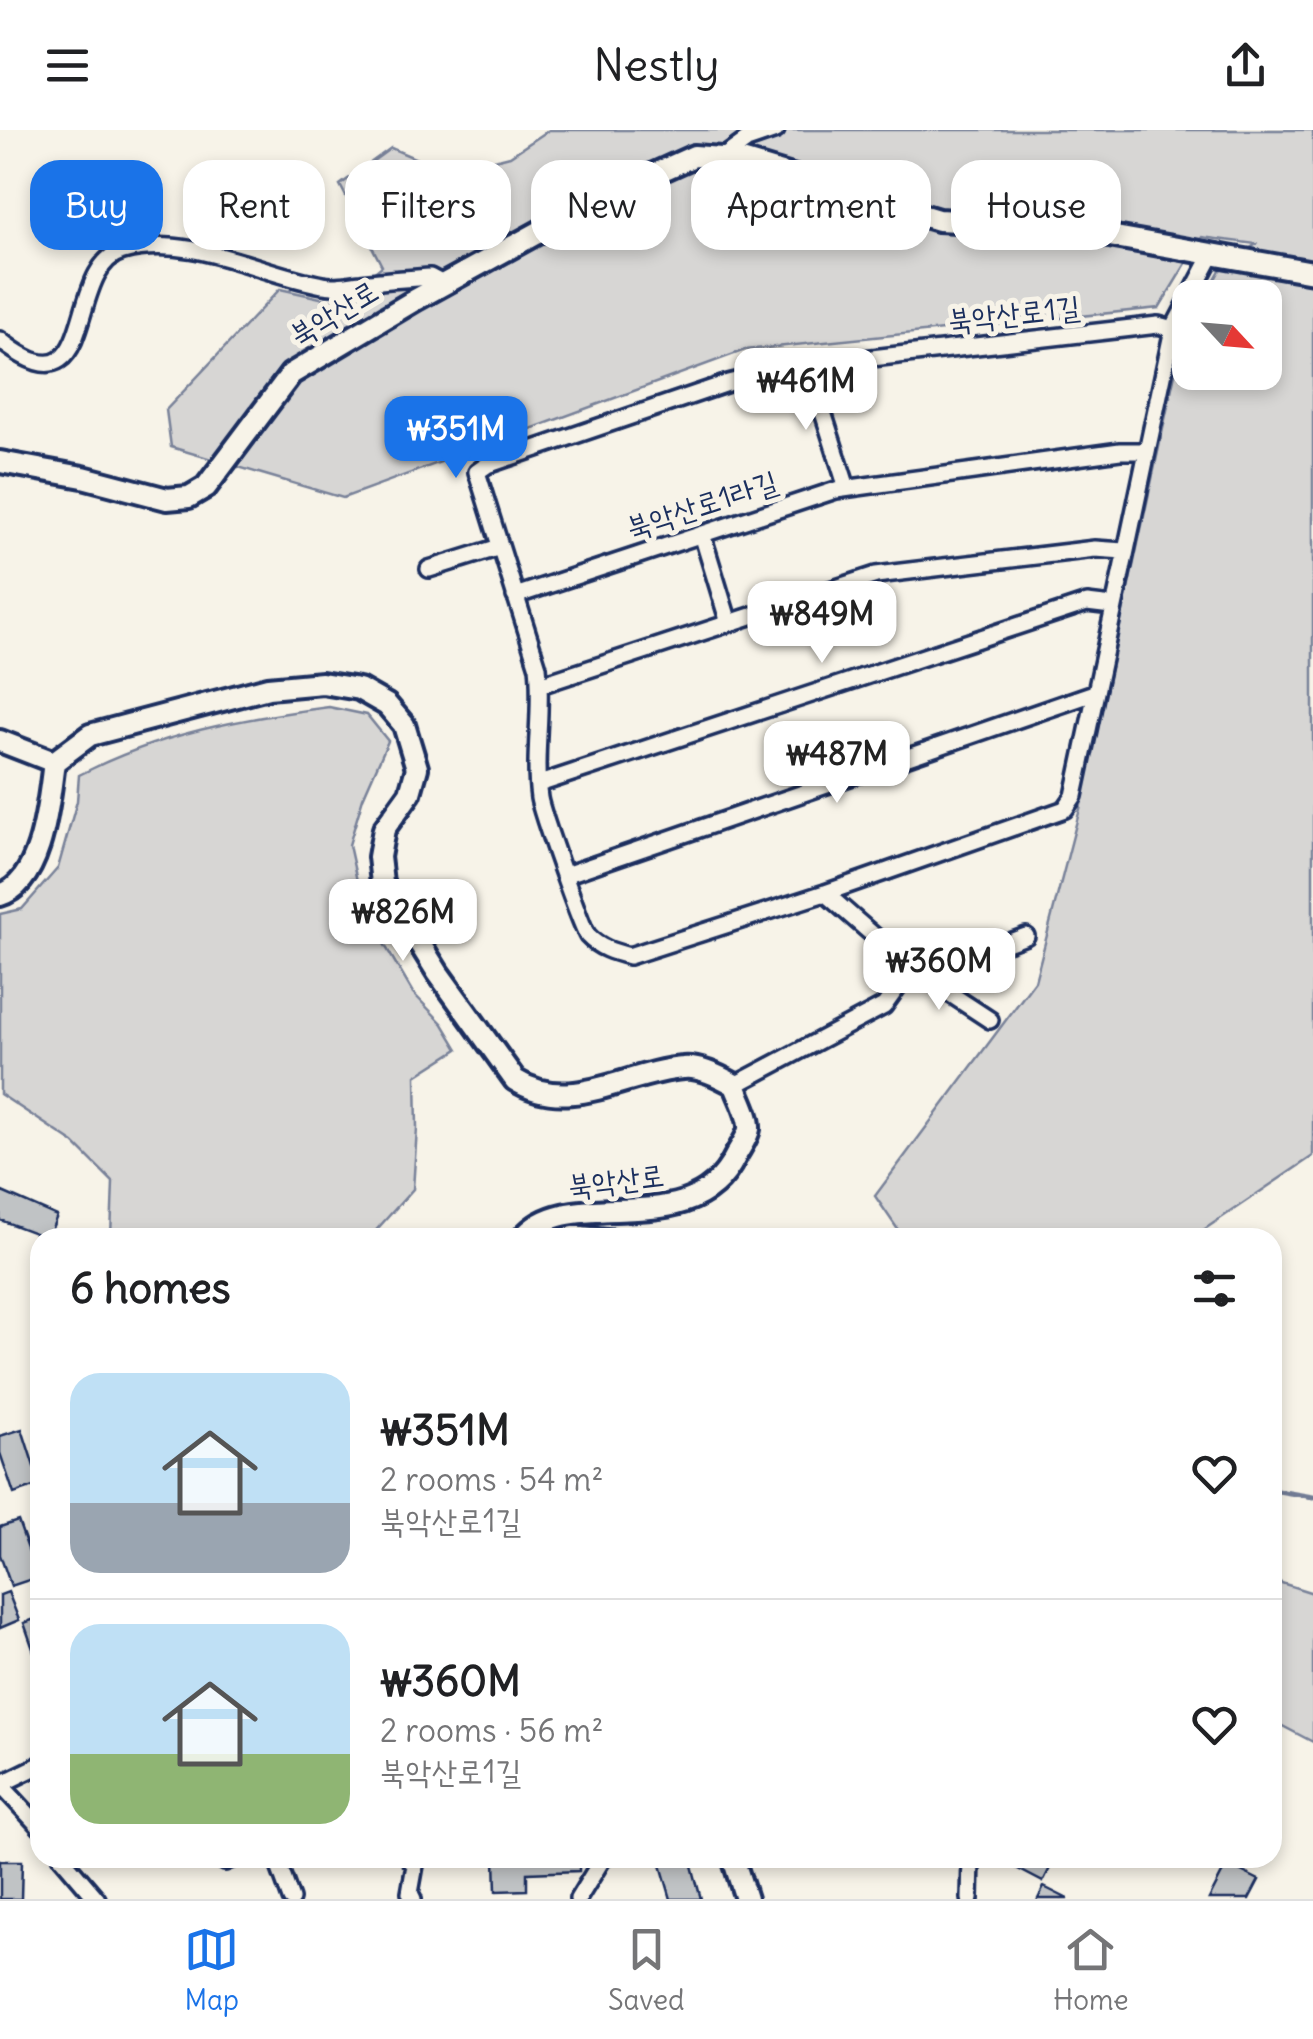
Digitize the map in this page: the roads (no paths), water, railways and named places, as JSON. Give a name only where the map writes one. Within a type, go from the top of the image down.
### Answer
[{"type":"street","points":[[722,158],[747,140],[776,130]]},
{"type":"street","name":"북악산로","points":[[0,462],[84,477],[167,499],[189,497],[206,486],[291,374],[443,284],[601,198],[694,156],[735,160],[938,220],[1053,226],[1313,272]]},
{"type":"street","points":[[0,340],[21,357],[43,363],[62,358],[78,336],[90,285],[100,265],[118,252],[145,248],[220,254],[329,287],[430,278],[443,284]]},
{"type":"street","name":"북악산로1길","points":[[1199,280],[1213,253]]},
{"type":"street","name":"북악산로1길","points":[[1172,330],[1158,325],[808,365],[728,383],[477,472],[540,685],[540,801],[586,934],[607,950],[629,956],[1065,809],[1074,796],[1172,335]]},
{"type":"street","points":[[808,365],[848,488]]},
{"type":"street","name":"북악산로1라길","points":[[515,596],[848,488],[1120,451],[1147,451]]},
{"type":"street","points":[[702,534],[729,623]]},
{"type":"street","points":[[429,569],[500,547]]},
{"type":"street","points":[[540,685],[876,574],[1095,550],[1124,551]]},
{"type":"street","points":[[538,784],[1088,603],[1112,606]]},
{"type":"street","points":[[0,895],[8,893],[30,867],[44,838],[54,762],[90,735],[268,688],[322,683],[359,688],[387,705],[404,725],[417,768],[410,793],[384,828],[379,858],[382,883],[438,973],[516,1080],[532,1091],[566,1095],[685,1067],[720,1076],[735,1085],[884,1006],[912,968]]},
{"type":"street","points":[[565,875],[1094,694]]},
{"type":"street","points":[[0,741],[54,762]]},
{"type":"street","points":[[825,892],[912,968],[990,1020]]},
{"type":"street","points":[[929,980],[939,968],[1026,936]]},
{"type":"street","name":"북악산로","points":[[544,1228],[575,1213],[653,1208],[693,1200],[727,1174],[749,1129],[735,1085]]},
{"type":"street","points":[[30,1770],[1,1784],[30,1816]]},
{"type":"street","points":[[71,1868],[98,1899]]},
{"type":"street","points":[[280,1868],[291,1899]]},
{"type":"street","points":[[412,1899],[414,1868]]},
{"type":"street","points":[[578,1899],[597,1868]]},
{"type":"street","points":[[736,1868],[746,1899]]},
{"type":"street","points":[[970,1899],[971,1868]]},
{"type":"waterway","points":[[1282,1492],[1313,1497]]}]
